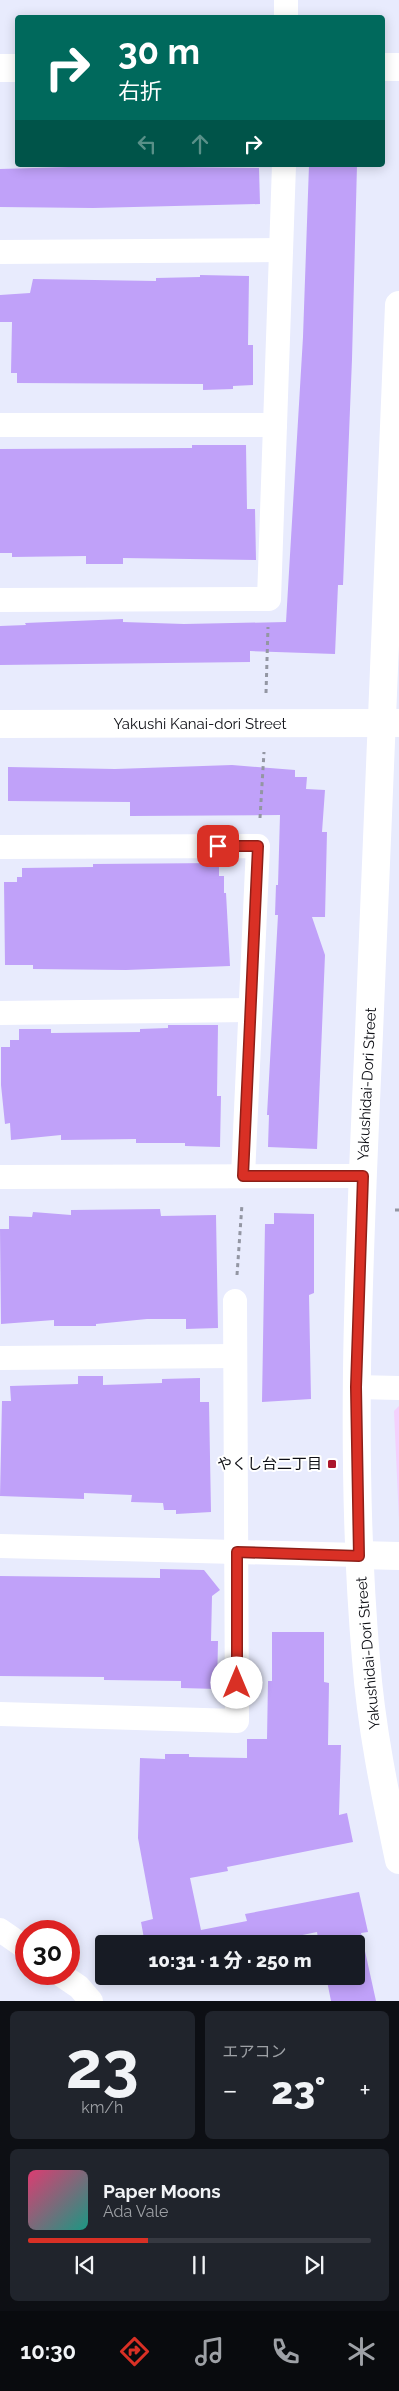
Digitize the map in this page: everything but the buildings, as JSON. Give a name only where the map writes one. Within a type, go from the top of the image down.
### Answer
[{"type":"street","points":[[286,0],[286,15]]},
{"type":"street","points":[[385,67],[399,67]]},
{"type":"street","points":[[0,68],[15,68]]},
{"type":"street","points":[[0,600],[269,599],[284,167]]},
{"type":"street","points":[[0,252],[281,250]]},
{"type":"street","name":"Yakushidai-Dori Street","points":[[399,304],[391,723],[363,1176],[356,1387],[359,1556],[370,1691],[376,1740],[399,1860]]},
{"type":"street","points":[[0,425],[275,425]]},
{"type":"street","name":"Yakushi Kanai-dori Street","points":[[0,724],[391,723]]},
{"type":"street","points":[[0,847],[258,846],[243,1187]]},
{"type":"street","points":[[0,1013],[250,1010]]},
{"type":"street","points":[[0,1177],[243,1187],[363,1176]]},
{"type":"street","points":[[0,1714],[238,1721],[235,1301]]},
{"type":"street","points":[[0,1358],[235,1356]]},
{"type":"street","points":[[356,1387],[399,1388]]},
{"type":"street","points":[[0,1546],[399,1556]]},
{"type":"street","points":[[0,1930],[15,1940]]},
{"type":"street","points":[[76,1985],[91,2001]]},
{"type":"path","points":[[235,1301],[243,1187]]},
{"type":"shaded area","points":[[399,1406],[399,1521],[394,1411]]},
{"type":"place","name":"やくし台二丁目","points":[[332,1464]]},
{"type":"route","points":[[218,846],[258,846],[243,1176],[363,1176],[356,1387],[359,1556],[237,1552],[237,1683]]}]
